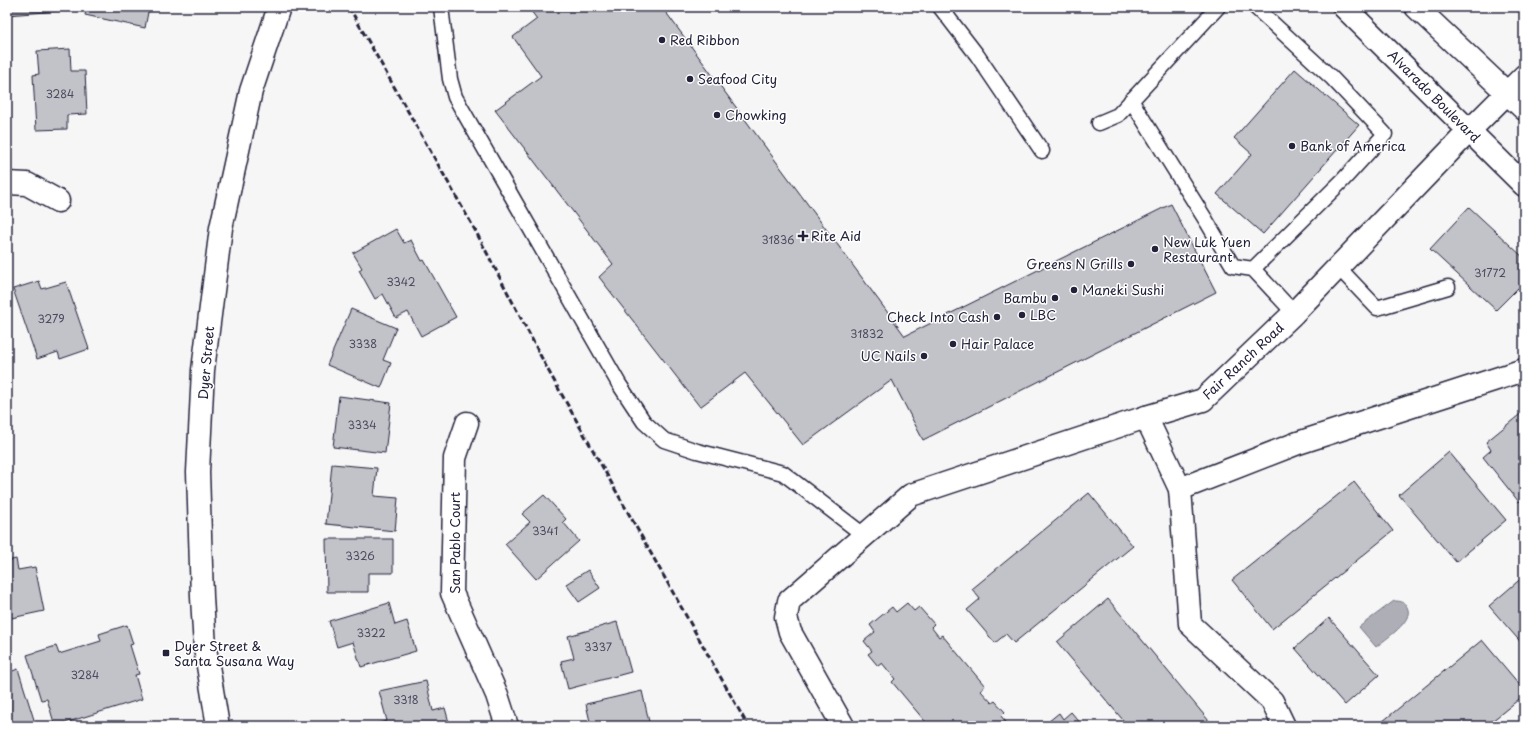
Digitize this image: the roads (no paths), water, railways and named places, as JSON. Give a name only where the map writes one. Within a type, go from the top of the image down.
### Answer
[{"type":"street","name":"Dyer Street","points":[[218,726],[205,648],[204,626],[198,472],[203,370],[223,220],[251,91],[279,7]]},
{"type":"street","name":"Alvarado Boulevard","points":[[1344,7],[1524,185]]},
{"type":"street","points":[[1416,7],[1524,109]]},
{"type":"street","name":"Fair Ranch Road","points":[[843,726],[790,632],[786,617],[789,601],[911,495],[1146,417],[1203,400],[1294,313],[1524,76]]},
{"type":"street","points":[[7,183],[27,184],[58,201]]},
{"type":"street","points":[[1180,489],[1298,443],[1524,370]]},
{"type":"street","points":[[1146,417],[1180,489],[1190,624],[1272,701],[1284,726]]},
{"type":"street","name":"San Pablo Court","points":[[467,423],[455,458],[452,594],[497,694],[507,726]]},
{"type":"lane","points":[[442,7],[450,79],[455,97],[619,384],[644,422],[664,440],[697,451],[783,473],[865,536]]},
{"type":"lane","points":[[940,7],[977,55],[1042,151]]},
{"type":"lane","points":[[1099,123],[1118,115],[1218,7]]},
{"type":"lane","points":[[1253,269],[1342,180],[1385,134],[1331,77],[1255,7]]},
{"type":"lane","points":[[1131,100],[1207,222],[1232,266],[1253,269],[1294,313]]},
{"type":"lane","points":[[1338,267],[1377,308],[1448,287]]},
{"type":"railway","points":[[349,7],[475,230],[548,370],[748,726]]},
{"type":"place","name":"Red Ribbon","points":[[662,40]]},
{"type":"place","name":"Seafood City","points":[[690,79]]},
{"type":"place","name":"Chowking","points":[[717,115]]},
{"type":"place","name":"Bank of America","points":[[1292,146]]},
{"type":"place","name":"Rite Aid","points":[[803,236]]},
{"type":"place","name":"New Luk Yuen Restaurant","points":[[1155,249]]},
{"type":"place","name":"Greens N Grills","points":[[1131,264]]},
{"type":"place","name":"Maneki Sushi","points":[[1074,290]]},
{"type":"place","name":"Bambu","points":[[1055,298]]},
{"type":"place","name":"LBC","points":[[1022,315]]},
{"type":"place","name":"Check Into Cash","points":[[997,317]]},
{"type":"place","name":"Hair Palace","points":[[953,344]]},
{"type":"place","name":"UC Nails","points":[[924,356]]},
{"type":"place","name":"Dyer Street & Santa Susana Way","points":[[166,653]]}]
